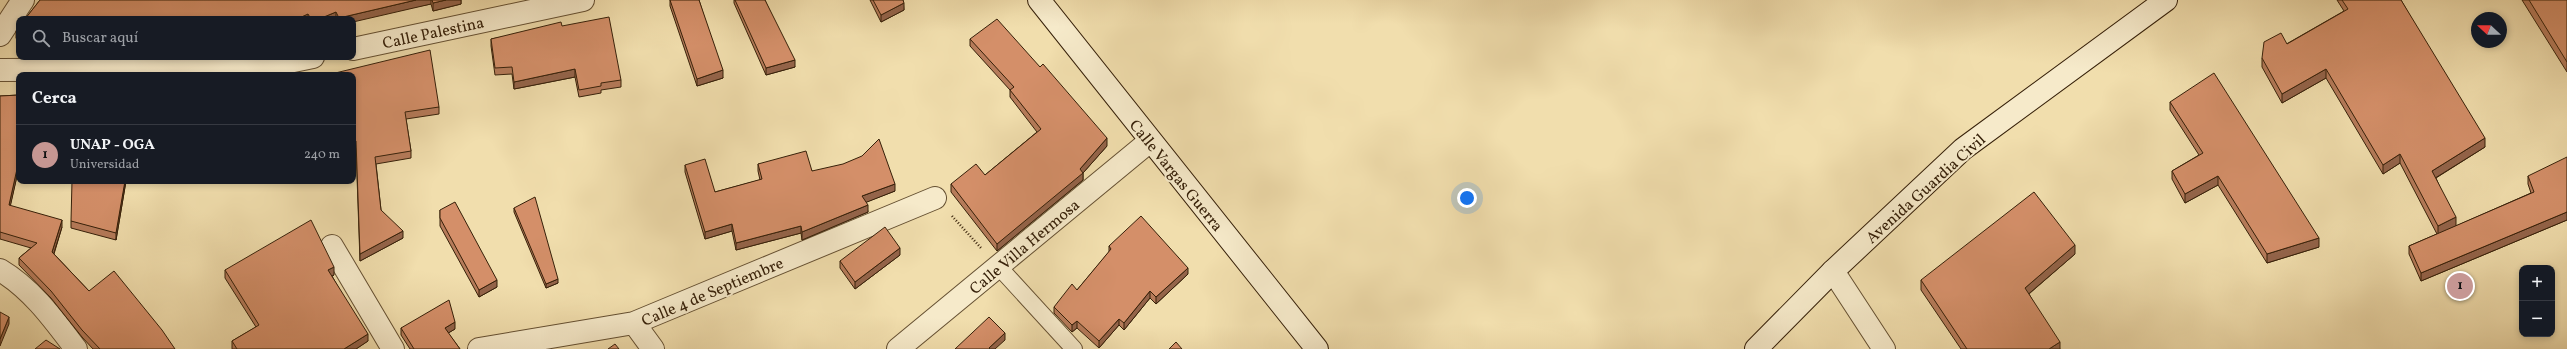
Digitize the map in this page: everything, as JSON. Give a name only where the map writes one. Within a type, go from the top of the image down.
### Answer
[{"type":"street","points":[[0,36],[22,0]]},
{"type":"street","name":"Calle Palestina","points":[[356,47],[583,0]]},
{"type":"street","name":"Calle Vargas Guerra","points":[[1039,0],[1150,142],[1317,349]]},
{"type":"street","name":"Avenida Guardia Civil","points":[[1756,349],[1834,271],[1963,150],[2166,0]]},
{"type":"street","points":[[0,70],[256,69],[299,60]]},
{"type":"street","name":"Calle Villa Hermosa","points":[[898,349],[1150,142]]},
{"type":"street","name":"Calle 4 de Septiembre","points":[[479,349],[634,323],[935,198]]},
{"type":"street","points":[[332,246],[393,349]]},
{"type":"street","points":[[0,270],[11,277],[47,311],[76,349]]},
{"type":"street","points":[[1834,271],[1884,349]]},
{"type":"street","points":[[634,323],[653,349]]},
{"type":"lane","points":[[999,267],[1074,349]]},
{"type":"path","points":[[935,198],[999,267]]},
{"type":"building","points":[[40,0],[416,0],[348,16],[338,16],[336,12],[326,16],[309,16],[308,14],[304,16],[27,16]]},
{"type":"building","points":[[432,0],[446,0],[433,3]]},
{"type":"building","points":[[670,0],[699,0],[723,70],[697,79]]},
{"type":"building","points":[[735,0],[765,0],[795,60],[766,68]]},
{"type":"building","points":[[873,0],[903,0],[904,3],[881,15]]},
{"type":"building","points":[[2342,0],[2401,0],[2485,138],[2432,171],[2456,217],[2438,226],[2400,154],[2383,165],[2326,69],[2282,94],[2262,58],[2264,42],[2281,33],[2287,44],[2348,9]]},
{"type":"building","points":[[2529,0],[2567,0],[2567,62]]},
{"type":"building","points":[[609,17],[621,80],[601,83],[601,86],[579,90],[575,69],[514,82],[512,67],[495,68],[491,39],[561,22],[562,26]]},
{"type":"building","points":[[997,19],[1040,67],[1043,64],[1107,138],[1080,169],[1083,173],[997,244],[951,184],[976,164],[985,175],[1041,129],[1010,90],[1014,87],[970,39]]},
{"type":"building","points":[[430,50],[439,107],[405,112],[411,151],[375,157],[381,210],[403,231],[360,254],[356,141],[356,72],[339,72]]},
{"type":"building","points":[[2214,73],[2319,238],[2267,254],[2218,176],[2185,194],[2172,171],[2203,153],[2170,102]]},
{"type":"building","points":[[16,95],[16,174],[9,205],[62,220],[52,252],[89,291],[114,271],[162,330],[175,349],[100,349],[82,330],[51,291],[19,258],[37,243],[0,232],[0,96]]},
{"type":"building","points":[[879,139],[895,184],[862,196],[868,205],[802,232],[801,226],[736,243],[732,224],[705,232],[685,165],[705,159],[715,192],[762,179],[758,164],[806,151],[812,171],[843,164],[862,156]]},
{"type":"building","points":[[2567,157],[2567,212],[2421,273],[2409,246],[2534,192],[2528,176]]},
{"type":"building","points":[[72,184],[124,184],[116,233],[71,221]]},
{"type":"building","points":[[2034,192],[2075,245],[2025,288],[2060,342],[2049,349],[1967,349],[1921,280]]},
{"type":"building","points":[[535,197],[558,279],[546,284],[514,208]]},
{"type":"building","points":[[455,202],[497,280],[479,290],[440,218],[440,210]]},
{"type":"building","points":[[1141,216],[1188,268],[1156,297],[1150,291],[1124,323],[1119,319],[1099,341],[1077,321],[1072,325],[1054,307],[1072,284],[1077,290],[1111,249],[1109,246]]},
{"type":"building","points":[[311,220],[334,267],[328,270],[368,334],[344,349],[237,349],[232,341],[259,325],[225,270]]},
{"type":"building","points":[[885,227],[900,248],[855,282],[840,261]]},
{"type":"building","points":[[449,300],[455,322],[445,328],[460,349],[414,349],[401,328]]},
{"type":"building","points":[[0,312],[9,317],[0,339]]},
{"type":"building","points":[[989,317],[1005,333],[989,348],[990,349],[955,349]]},
{"type":"building","points":[[46,340],[60,349],[35,349]]},
{"type":"building","points":[[1176,342],[1182,349],[1169,349]]},
{"type":"building","points":[[615,344],[619,349],[608,349]]},
{"type":"place","name":"UNAP - OGA","points":[[2460,286]]}]
